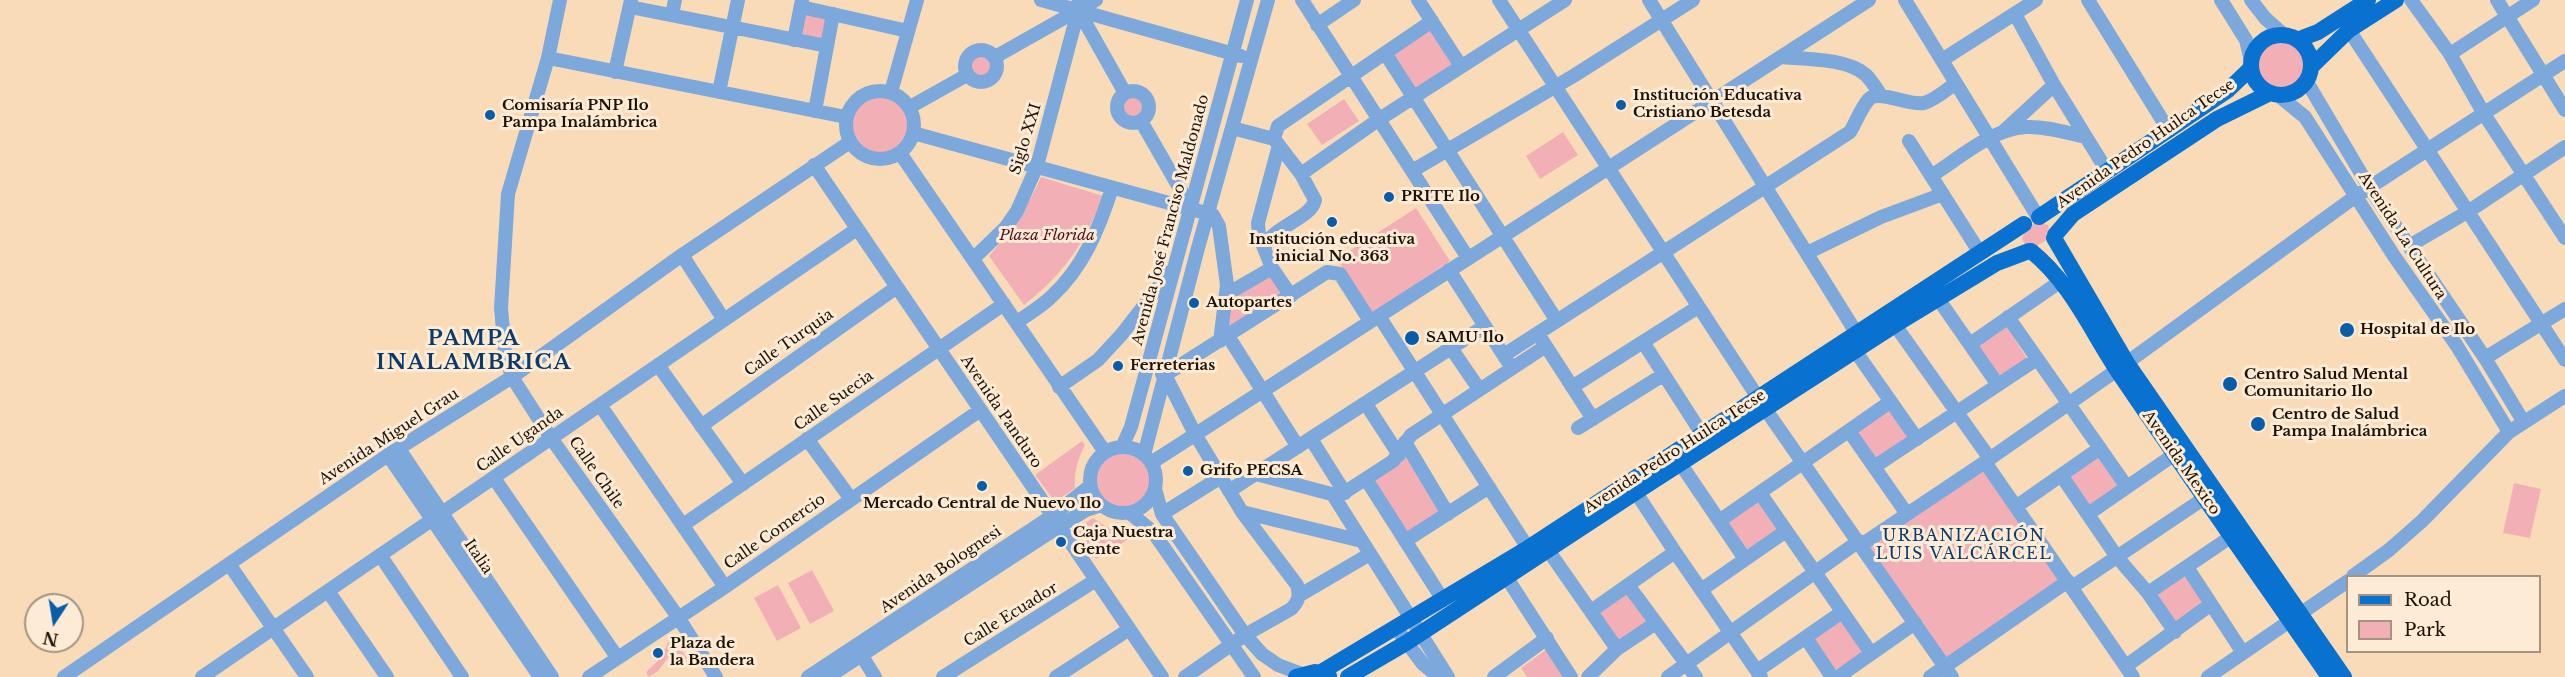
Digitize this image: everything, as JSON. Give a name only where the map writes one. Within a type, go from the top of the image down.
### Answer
[{"type":"main road","points":[[2368,0],[2318,32],[2291,37],[2277,35],[2263,41],[2255,50],[2251,65],[2257,84],[2274,94],[2294,93],[2349,30],[2396,0]]},
{"type":"main road","points":[[2291,37],[2308,51],[2309,74]]},
{"type":"main road","name":"Avenida Pedro Huilca Tecse","points":[[1348,677],[1413,639],[1507,578],[1537,552],[1633,487],[1702,434],[1762,403],[1859,343],[1980,253],[2169,131],[2228,90],[2251,65]]},
{"type":"main road","name":"Avenida Pedro Huilca Tecse","points":[[2054,237],[2073,214],[2198,131],[2217,119],[2274,94]]},
{"type":"main road","points":[[2054,237],[2047,247],[2030,251],[2019,240],[2019,234],[2034,219],[2050,221],[2054,237],[2122,367],[2295,618],[2344,677]]},
{"type":"main road","name":"Avenida Pedro Huilca Tecse","points":[[1859,343],[1895,326],[1997,263],[2030,251]]},
{"type":"main road","name":"Avenida Mexico","points":[[2030,251],[2050,266],[2122,367],[2175,454],[2210,494],[2232,536],[2295,618],[2329,677]]},
{"type":"main road","name":"Avenida Pedro Huilca Tecse","points":[[1633,487],[1680,463],[1762,403]]},
{"type":"main road","name":"Avenida Pedro Huilca Tecse","points":[[1325,675],[1443,600],[1537,552]]},
{"type":"main road","points":[[1299,676],[1325,675]]},
{"type":"street","name":"Calle Chile","points":[[560,0],[548,58],[508,194],[501,308],[505,353],[512,377],[551,438],[678,617],[717,677]]},
{"type":"street","points":[[672,15],[675,0]]},
{"type":"street","points":[[719,92],[738,0]]},
{"type":"street","points":[[891,92],[916,0]]},
{"type":"street","points":[[1041,0],[1077,3],[1252,60]]},
{"type":"street","points":[[995,57],[1077,3],[1096,0]]},
{"type":"street","name":"Avenida José Franciso Maldonado","points":[[1122,447],[1131,427],[1247,0]]},
{"type":"street","points":[[1268,0],[1198,248],[1165,375],[1148,459],[1156,480],[1155,489],[1162,514],[1245,635],[1262,654],[1299,676]]},
{"type":"street","points":[[1302,0],[1468,258]]},
{"type":"street","points":[[1418,0],[1461,66]]},
{"type":"street","points":[[1499,0],[1762,403],[1948,672]]},
{"type":"street","points":[[1301,174],[1378,120],[1565,0]]},
{"type":"street","points":[[1649,0],[1807,253],[1890,402],[1917,439]]},
{"type":"street","points":[[1412,171],[1693,0]]},
{"type":"street","points":[[1148,459],[1195,434],[1263,391],[1869,0]]},
{"type":"street","points":[[1905,0],[1956,83],[1996,135],[2034,219]]},
{"type":"street","points":[[1942,60],[2036,0]]},
{"type":"street","points":[[2088,0],[2169,131]]},
{"type":"street","points":[[2222,0],[2246,40],[2251,65]]},
{"type":"street","points":[[2251,0],[2265,18],[2291,37]]},
{"type":"street","points":[[2411,0],[2450,54],[2484,114],[2565,238]]},
{"type":"street","points":[[2497,0],[2565,110]]},
{"type":"street","points":[[2450,54],[2534,0]]},
{"type":"street","points":[[1317,25],[1350,1]]},
{"type":"street","points":[[615,72],[630,3],[672,15],[827,46]]},
{"type":"street","points":[[794,40],[802,3],[833,14],[908,31]]},
{"type":"street","points":[[1077,3],[1125,93]]},
{"type":"street","name":"Siglo XXI","points":[[973,260],[1006,227],[1017,211],[1037,166],[1077,3]]},
{"type":"street","points":[[815,111],[833,14]]},
{"type":"street","points":[[2015,14],[2054,85],[2107,171]]},
{"type":"street","points":[[1291,296],[1272,268],[1258,236],[1258,223],[1278,126],[1432,21]]},
{"type":"street","points":[[2349,30],[2565,360]]},
{"type":"street","points":[[985,50],[995,57],[996,71],[987,81],[974,81],[967,75],[964,62],[972,52],[985,50]]},
{"type":"street","points":[[1385,53],[1557,321]]},
{"type":"street","points":[[1781,57],[1816,59],[1856,69],[1866,75],[1880,94],[1906,102],[1924,102],[1940,95],[1956,83]]},
{"type":"street","points":[[548,58],[846,117]]},
{"type":"street","points":[[1668,677],[1815,572],[1988,460],[2122,367],[2369,187],[2565,61]]},
{"type":"street","name":"Avenida La Cultura","points":[[2309,74],[2369,187],[2485,358],[2523,421]]},
{"type":"street","points":[[910,107],[967,75]]},
{"type":"street","points":[[1931,176],[1996,135],[2054,85]]},
{"type":"street","points":[[1138,91],[1148,99],[1149,112],[1141,122],[1128,122],[1118,113],[1117,103],[1125,93],[1138,91]]},
{"type":"street","points":[[870,92],[891,92],[910,107],[914,132],[900,153],[890,157],[870,158],[850,142],[846,131],[846,117],[852,105],[860,97],[870,92]]},
{"type":"street","points":[[1504,356],[1850,132],[1869,99],[1880,94]]},
{"type":"street","name":"Avenida La Cultura","points":[[2274,94],[2305,117],[2394,256],[2457,346],[2509,432]]},
{"type":"street","points":[[1141,122],[1191,208]]},
{"type":"street","points":[[1996,135],[2029,127],[2086,137]]},
{"type":"street","points":[[1232,128],[1276,142],[1301,174],[1313,194],[1314,204],[1272,235],[1263,248]]},
{"type":"street","points":[[914,132],[1191,208],[1216,217],[1227,294],[1224,339],[1263,391],[1298,447]]},
{"type":"street","points":[[1909,141],[1980,253]]},
{"type":"street","name":"Avenida Miguel Grau","points":[[64,677],[393,452],[512,377],[682,255],[850,142]]},
{"type":"street","points":[[2409,246],[2469,211],[2565,147]]},
{"type":"street","points":[[900,153],[1105,452]]},
{"type":"street","name":"Avenida Panduro","points":[[814,165],[979,411],[1162,677]]},
{"type":"street","points":[[1017,322],[1051,297],[1076,268],[1099,229],[1112,188]]},
{"type":"street","points":[[1807,253],[1881,217],[1943,194]]},
{"type":"street","name":"Calle Uganda","points":[[202,677],[219,672],[273,628],[857,229]]},
{"type":"street","points":[[1198,248],[1221,252]]},
{"type":"street","points":[[682,255],[724,320]]},
{"type":"street","points":[[1059,387],[1098,360],[1155,294],[1176,263]]},
{"type":"street","points":[[1227,294],[1272,268]]},
{"type":"street","points":[[1449,270],[1512,368]]},
{"type":"street","points":[[1165,375],[1327,272],[1340,274],[1415,373],[1489,487],[1537,552],[1591,611],[1617,649]]},
{"type":"street","points":[[1970,345],[2061,281]]},
{"type":"street","name":"Calle Turquia","points":[[701,426],[897,287]]},
{"type":"street","points":[[1939,300],[1998,385]]},
{"type":"street","name":"Calle Suecia","points":[[683,525],[1004,304]]},
{"type":"street","points":[[1572,387],[1698,307]]},
{"type":"street","points":[[2485,358],[2565,309]]},
{"type":"street","points":[[2008,317],[2127,487]]},
{"type":"street","points":[[1229,491],[1485,326]]},
{"type":"street","points":[[1895,326],[1957,412],[2017,506],[2130,672],[2210,605]]},
{"type":"street","points":[[1538,333],[1593,419]]},
{"type":"street","points":[[1643,342],[1702,434]]},
{"type":"street","points":[[1256,474],[1339,494],[1399,455],[1405,442],[1442,415],[1546,346]]},
{"type":"street","points":[[1451,348],[1479,389]]},
{"type":"street","points":[[1874,467],[2037,359]]},
{"type":"street","points":[[658,365],[742,484]]},
{"type":"street","points":[[1147,369],[1165,375],[1195,434],[1229,491],[1297,585],[1300,595],[1297,603],[1291,609],[1245,635],[1185,677]]},
{"type":"street","points":[[1578,428],[1663,375]]},
{"type":"street","points":[[2354,575],[2389,550],[2422,521],[2509,432],[2565,396]]},
{"type":"street","points":[[1719,521],[1890,402]]},
{"type":"street","points":[[1366,404],[1399,455]]},
{"type":"street","points":[[600,405],[725,587]]},
{"type":"street","name":"Calle Comercio","points":[[589,677],[725,587],[979,411]]},
{"type":"street","points":[[1849,430],[1906,514]]},
{"type":"street","points":[[1311,439],[1403,624],[1438,677]]},
{"type":"street","points":[[807,440],[851,499]]},
{"type":"street","points":[[1405,442],[1448,514]]},
{"type":"street","points":[[1148,459],[1134,449],[1122,447],[1105,452],[1094,463],[1090,486],[1101,505],[1114,512],[1130,513],[1146,504],[1155,489]]},
{"type":"street","points":[[2017,506],[2100,448]]},
{"type":"street","points":[[393,452],[552,677]]},
{"type":"street","points":[[2088,514],[2175,454]]},
{"type":"street","points":[[1680,463],[1745,559]]},
{"type":"street","points":[[2061,475],[2117,557],[2148,593],[2175,632]]},
{"type":"street","points":[[1162,514],[1221,477]]},
{"type":"street","points":[[495,478],[617,657]]},
{"type":"street","points":[[1366,478],[1443,600]]},
{"type":"street","name":"Avenida Bolognesi","points":[[828,677],[859,651],[1056,521],[1090,486]]},
{"type":"street","points":[[1406,541],[1489,487]]},
{"type":"street","points":[[1633,487],[1759,674],[1842,612]]},
{"type":"street","points":[[1760,492],[1871,653]]},
{"type":"street","points":[[1930,677],[1948,672],[2070,584],[2117,557],[2210,494]]},
{"type":"street","name":"Avenida Bolognesi","points":[[1056,521],[1101,505]]},
{"type":"street","points":[[1242,512],[1362,541]]},
{"type":"street","points":[[1130,513],[1153,532],[1254,677]]},
{"type":"street","name":"Italia","points":[[437,516],[540,677]]},
{"type":"street","points":[[1701,590],[1786,531]]},
{"type":"street","points":[[2148,593],[2232,536]]},
{"type":"street","points":[[1591,611],[1675,552]]},
{"type":"street","points":[[1300,595],[1370,554]]},
{"type":"street","points":[[380,555],[462,677]]},
{"type":"street","points":[[228,564],[307,677]]},
{"type":"street","points":[[2187,567],[2243,653]]},
{"type":"street","points":[[1507,578],[1571,677]]},
{"type":"street","name":"Calle Ecuador","points":[[943,677],[1096,580]]},
{"type":"street","points":[[2208,677],[2346,581]]},
{"type":"street","points":[[1629,585],[1696,677]]},
{"type":"street","points":[[328,591],[387,677]]},
{"type":"street","points":[[1588,677],[1617,649],[1656,623]]},
{"type":"street","points":[[1838,677],[1915,623]]},
{"type":"street","points":[[1056,677],[1128,630]]},
{"type":"street","points":[[1806,638],[1832,677]]},
{"type":"street","points":[[1413,639],[1448,677]]},
{"type":"street","points":[[1494,677],[1510,672],[1547,639]]},
{"type":"street","points":[[859,651],[875,677]]},
{"type":"street","name":"Avenida Bolognesi","points":[[807,677],[859,651]]},
{"type":"green space","points":[[803,11],[828,17],[823,41],[797,36]]},
{"type":"green space","points":[[1432,28],[1456,65],[1414,92],[1391,55]]},
{"type":"green space","points":[[2281,42],[2298,49],[2305,66],[2298,83],[2281,90],[2264,83],[2257,66],[2264,49]]},
{"type":"green space","points":[[980,54],[989,57],[992,66],[989,75],[980,78],[971,75],[968,66],[971,57]]},
{"type":"green space","points":[[873,95],[885,95],[896,100],[904,108],[909,125],[907,137],[896,150],[885,155],[873,155],[862,150],[854,142],[849,131],[849,119],[854,108],[862,100]]},
{"type":"green space","points":[[1134,95],[1143,98],[1146,107],[1143,116],[1134,119],[1125,116],[1122,107],[1125,98]]},
{"type":"green space","points":[[1344,99],[1359,121],[1322,145],[1307,124]]},
{"type":"green space","points":[[1563,132],[1578,155],[1540,179],[1526,156]]},
{"type":"green space","name":"Plaza Florida","points":[[1041,177],[1103,196],[1088,229],[1072,256],[1051,281],[1024,305],[989,256],[1018,218]]},
{"type":"green space","points":[[1416,208],[1450,261],[1373,313],[1337,259]]},
{"type":"green space","points":[[2036,222],[2048,225],[2050,235],[2033,248],[2025,245],[2022,238],[2029,226]]},
{"type":"green space","points":[[1269,274],[1285,294],[1230,329],[1222,328],[1231,296]]},
{"type":"green space","points":[[2005,324],[2028,360],[1999,381],[1974,345]]},
{"type":"green space","points":[[1890,405],[1913,437],[1875,464],[1852,430]]},
{"type":"green space","points":[[1082,441],[1085,445],[1077,465],[1075,488],[1055,502],[1035,475]]},
{"type":"green space","points":[[2099,452],[2123,486],[2089,510],[2064,475]]},
{"type":"green space","points":[[1118,453],[1128,453],[1138,457],[1146,465],[1150,480],[1146,495],[1138,503],[1128,507],[1118,507],[1108,503],[1100,495],[1096,485],[1096,475],[1100,465],[1108,457]]},
{"type":"green space","points":[[1408,456],[1443,512],[1407,536],[1371,480]]},
{"type":"green space","points":[[1984,468],[2062,581],[1946,660],[1867,546]]},
{"type":"green space","points":[[2514,483],[2541,489],[2530,538],[2503,533]]},
{"type":"green space","points":[[1760,497],[1783,530],[1746,555],[1724,522]]},
{"type":"green space","points":[[1093,518],[1113,529],[1135,531],[1137,534],[1096,559],[1075,530]]},
{"type":"green space","points":[[812,570],[834,611],[810,624],[788,583]]},
{"type":"green space","points":[[2183,572],[2207,604],[2170,631],[2147,596]]},
{"type":"green space","points":[[778,585],[801,628],[777,641],[754,598]]},
{"type":"green space","points":[[1628,588],[1653,622],[1617,646],[1594,612]]},
{"type":"green space","points":[[1841,615],[1866,651],[1830,673],[1806,640]]},
{"type":"green space","points":[[671,636],[687,658],[674,667],[668,658],[658,671],[649,677],[646,672],[661,658]]},
{"type":"green space","points":[[1547,649],[1567,677],[1527,677],[1521,668]]},
{"type":"place","name":"Institución Educativa Cristiano Betesda","points":[[1621,105]]},
{"type":"place","name":"Comisaría PNP Ilo Pampa Inalámbrica","points":[[490,115]]},
{"type":"place","name":"PRITE Ilo","points":[[1389,197]]},
{"type":"place","name":"Institución educativa inicial No. 363","points":[[1332,222]]},
{"type":"place","name":"Autopartes","points":[[1194,303]]},
{"type":"place","name":"Hospital de Ilo","points":[[2347,330]]},
{"type":"place","name":"SAMU Ilo","points":[[1412,338]]},
{"type":"place","name":"Ferreterias","points":[[1118,366]]},
{"type":"place","name":"Centro Salud Mental Comunitario Ilo","points":[[2230,384]]},
{"type":"place","name":"Centro de Salud Pampa Inalámbrica","points":[[2258,424]]},
{"type":"place","name":"Grifo PECSA","points":[[1188,471]]},
{"type":"place","name":"Mercado Central de Nuevo Ilo","points":[[982,486]]},
{"type":"place","name":"Caja Nuestra Gente","points":[[1061,542]]},
{"type":"place","name":"Plaza de la Bandera","points":[[658,653]]},
{"type":"district","name":"PAMPA INALAMBRICA","points":[[474,351]]},
{"type":"district","name":"URBANIZACIÓN LUIS VALCÁRCEL","points":[[1964,545]]}]
